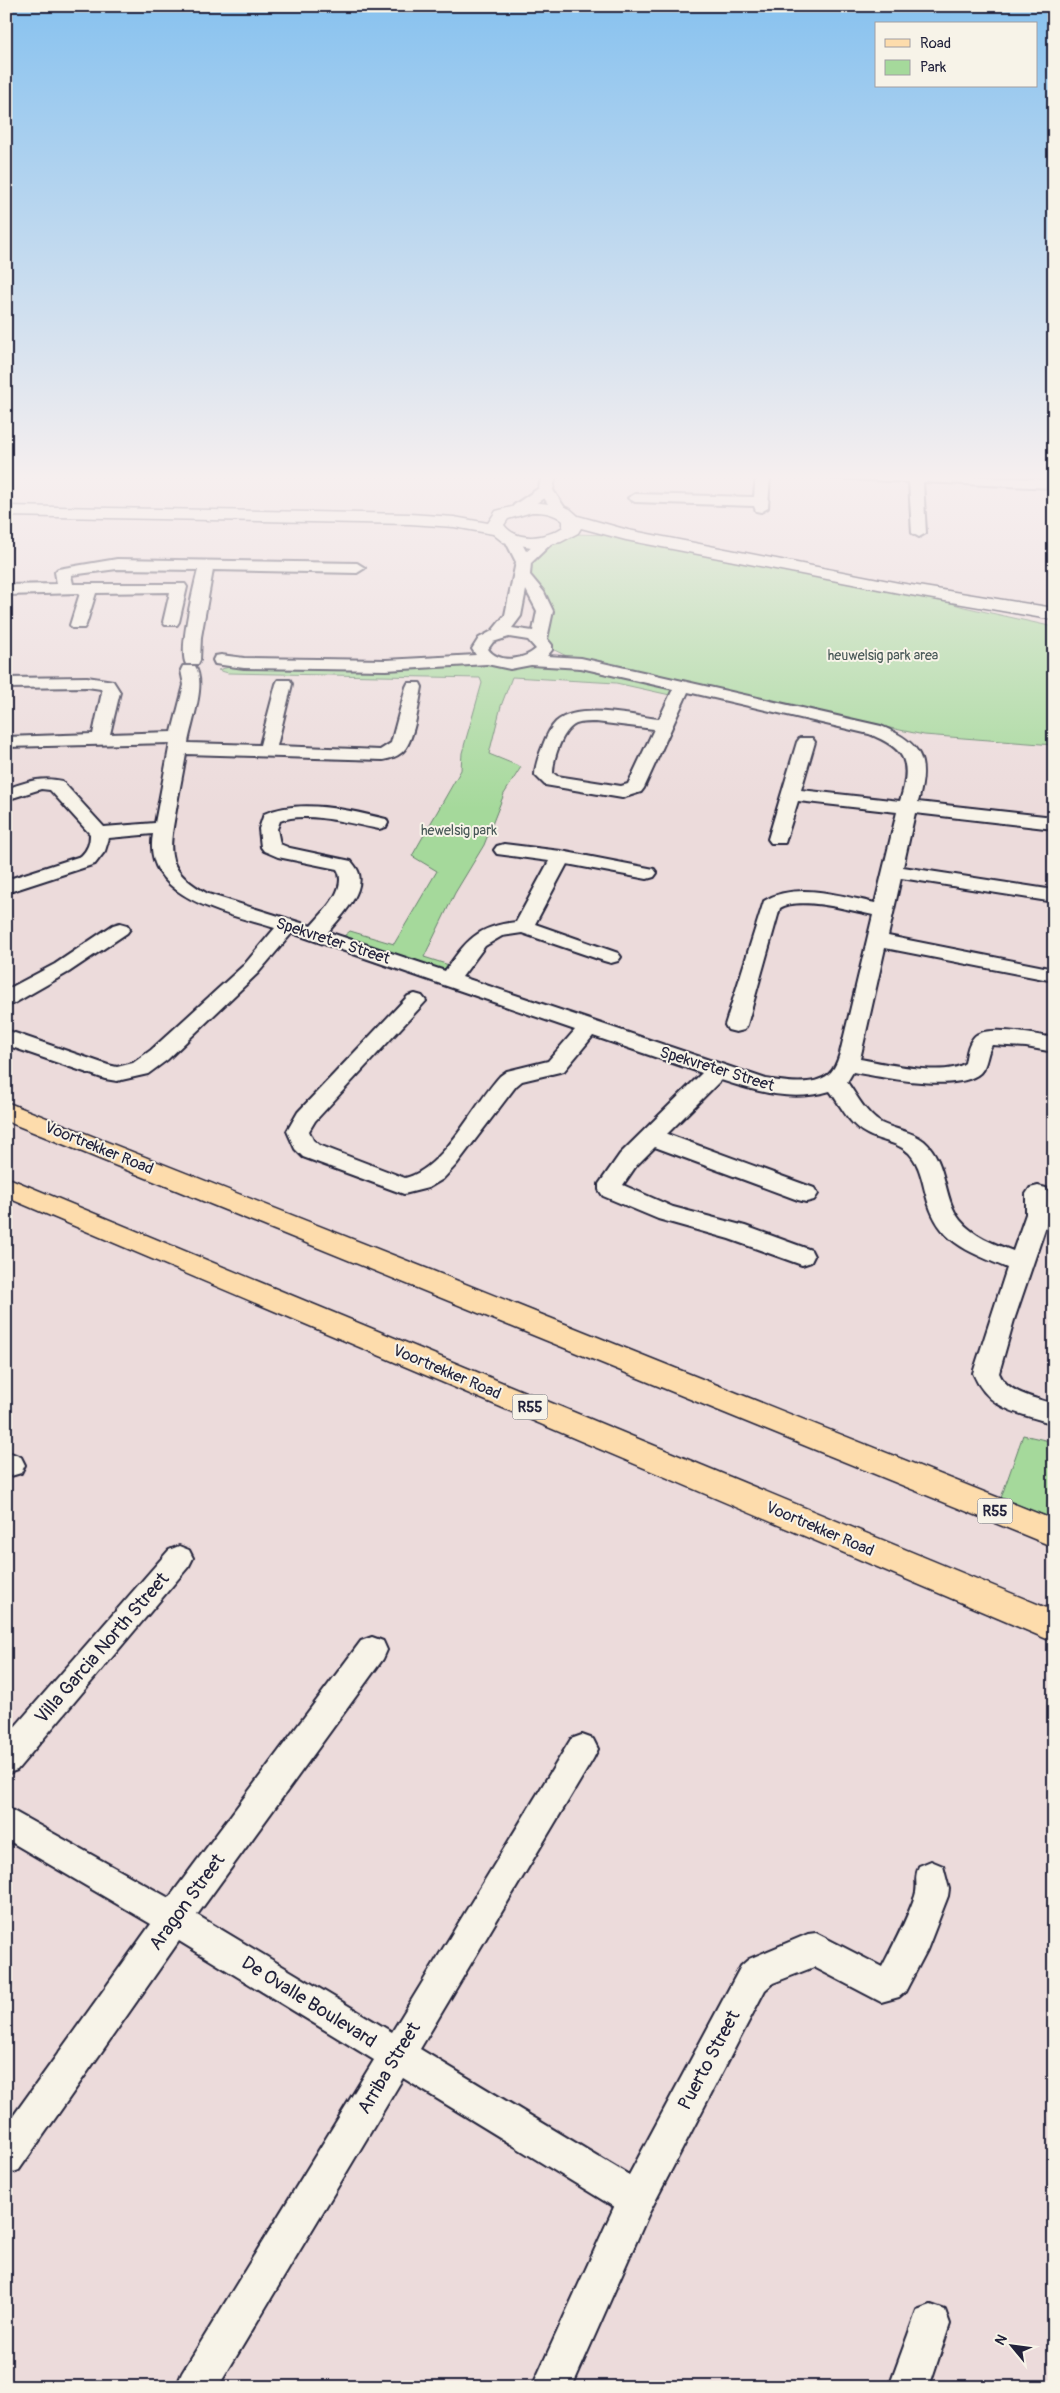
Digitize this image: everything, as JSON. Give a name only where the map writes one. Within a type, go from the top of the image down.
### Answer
[{"type":"main road","name":"Voortrekker Road","points":[[6,1112],[423,1278],[1054,1534]]},
{"type":"main road","name":"Voortrekker Road","points":[[6,1186],[1054,1627]]},
{"type":"street","name":"Spekvreter Street","points":[[206,586],[204,666],[179,743],[160,847],[162,856],[172,874],[188,891],[201,898],[450,979],[763,1086],[790,1089],[813,1087],[841,1072]]},
{"type":"street","points":[[434,661],[482,643],[498,634],[513,616],[519,586]]},
{"type":"street","points":[[532,660],[541,654],[540,641],[545,611],[533,586]]},
{"type":"street","points":[[887,586],[1054,614]]},
{"type":"street","points":[[6,590],[179,587],[171,622]]},
{"type":"street","points":[[899,588],[1054,624]]},
{"type":"street","points":[[78,625],[89,589]]},
{"type":"street","points":[[513,616],[540,641]]},
{"type":"street","points":[[498,634],[520,633],[581,662]]},
{"type":"street","points":[[482,643],[481,652],[490,660]]},
{"type":"street","points":[[204,666],[244,663],[386,665],[434,661],[490,660],[510,663],[532,660],[581,662],[875,730],[894,737],[908,748],[914,760],[914,783],[906,808],[878,940],[841,1072],[867,1124],[907,1141],[915,1146],[924,1156],[929,1164],[945,1216],[958,1233],[1020,1264]]},
{"type":"street","points":[[6,683],[87,682],[108,684],[111,692],[100,740]]},
{"type":"street","points":[[266,751],[284,684]]},
{"type":"street","points":[[666,726],[589,716],[573,718],[561,727],[544,768],[544,775],[551,780],[622,792],[631,791],[640,781],[666,726],[683,685]]},
{"type":"street","points":[[6,742],[100,740],[179,743],[266,751],[372,755],[389,753],[400,744],[414,687]]},
{"type":"street","points":[[778,839],[806,742]]},
{"type":"street","points":[[6,794],[45,782],[56,785],[99,833],[98,848],[88,860],[6,888]]},
{"type":"street","points":[[790,794],[906,808],[941,808],[1054,822]]},
{"type":"street","points":[[315,934],[348,890],[352,880],[351,872],[344,865],[285,854],[271,847],[268,829],[271,818],[279,813],[302,812],[379,822]]},
{"type":"street","points":[[99,833],[163,828]]},
{"type":"street","points":[[504,850],[561,857],[647,873]]},
{"type":"street","points":[[523,927],[561,857]]},
{"type":"street","points":[[893,871],[1054,896]]},
{"type":"street","points":[[736,1024],[771,906],[776,900],[794,896],[884,911]]},
{"type":"street","points":[[6,1037],[105,1072],[116,1074],[140,1068],[159,1055],[241,979],[288,926]]},
{"type":"street","points":[[450,979],[473,946],[485,935],[495,930],[523,927],[611,957]]},
{"type":"street","points":[[6,999],[62,968],[120,929]]},
{"type":"street","points":[[878,940],[1054,975]]},
{"type":"street","points":[[415,1001],[306,1117],[298,1131],[303,1144],[311,1151],[404,1186],[418,1185],[429,1179],[454,1153],[508,1081],[515,1076],[556,1066],[589,1027]]},
{"type":"street","points":[[841,1072],[883,1070],[942,1076],[970,1070],[975,1064],[979,1045],[987,1038],[1026,1040],[1054,1045]]},
{"type":"street","points":[[717,1071],[628,1160],[611,1184],[611,1190],[672,1215],[736,1232],[802,1256]]},
{"type":"street","points":[[652,1137],[806,1194]]},
{"type":"street","points":[[1043,1209],[1020,1264],[986,1373],[988,1382],[1000,1394],[1054,1414]]},
{"type":"street","name":"Villa Garcia North Street","points":[[6,1760],[179,1558]]},
{"type":"street","name":"Aragon Street","points":[[6,2157],[174,1919],[372,1650]]},
{"type":"street","name":"Arriba Street","points":[[196,2387],[582,1749]]},
{"type":"street","name":"De Ovalle Boulevard","points":[[6,1822],[174,1919],[396,2056],[636,2200]]},
{"type":"street","name":"Puerto Street","points":[[552,2387],[636,2200],[753,1978],[761,1971],[808,1951],[816,1950],[881,1985],[887,1985],[893,1980],[915,1938],[933,1889],[931,1878]]},
{"type":"street","points":[[908,2387],[931,2324]]},
{"type":"green space","name":"heuwelsig park area","points":[[534,586],[887,586],[905,589],[964,607],[1054,627],[1054,745],[924,735],[683,685],[679,697],[616,683],[512,677],[501,706],[489,754],[521,767],[504,794],[484,845],[455,893],[424,957],[449,965],[437,975],[337,942],[350,931],[394,944],[437,871],[412,856],[461,770],[462,753],[482,683],[480,678],[228,673],[218,670],[244,663],[581,663],[544,645],[545,614]]},
{"type":"green space","points":[[1023,1435],[1054,1442],[1054,1519],[1001,1498]]},
{"type":"park label","name":"hewelsig park","points":[[459,830]]}]
